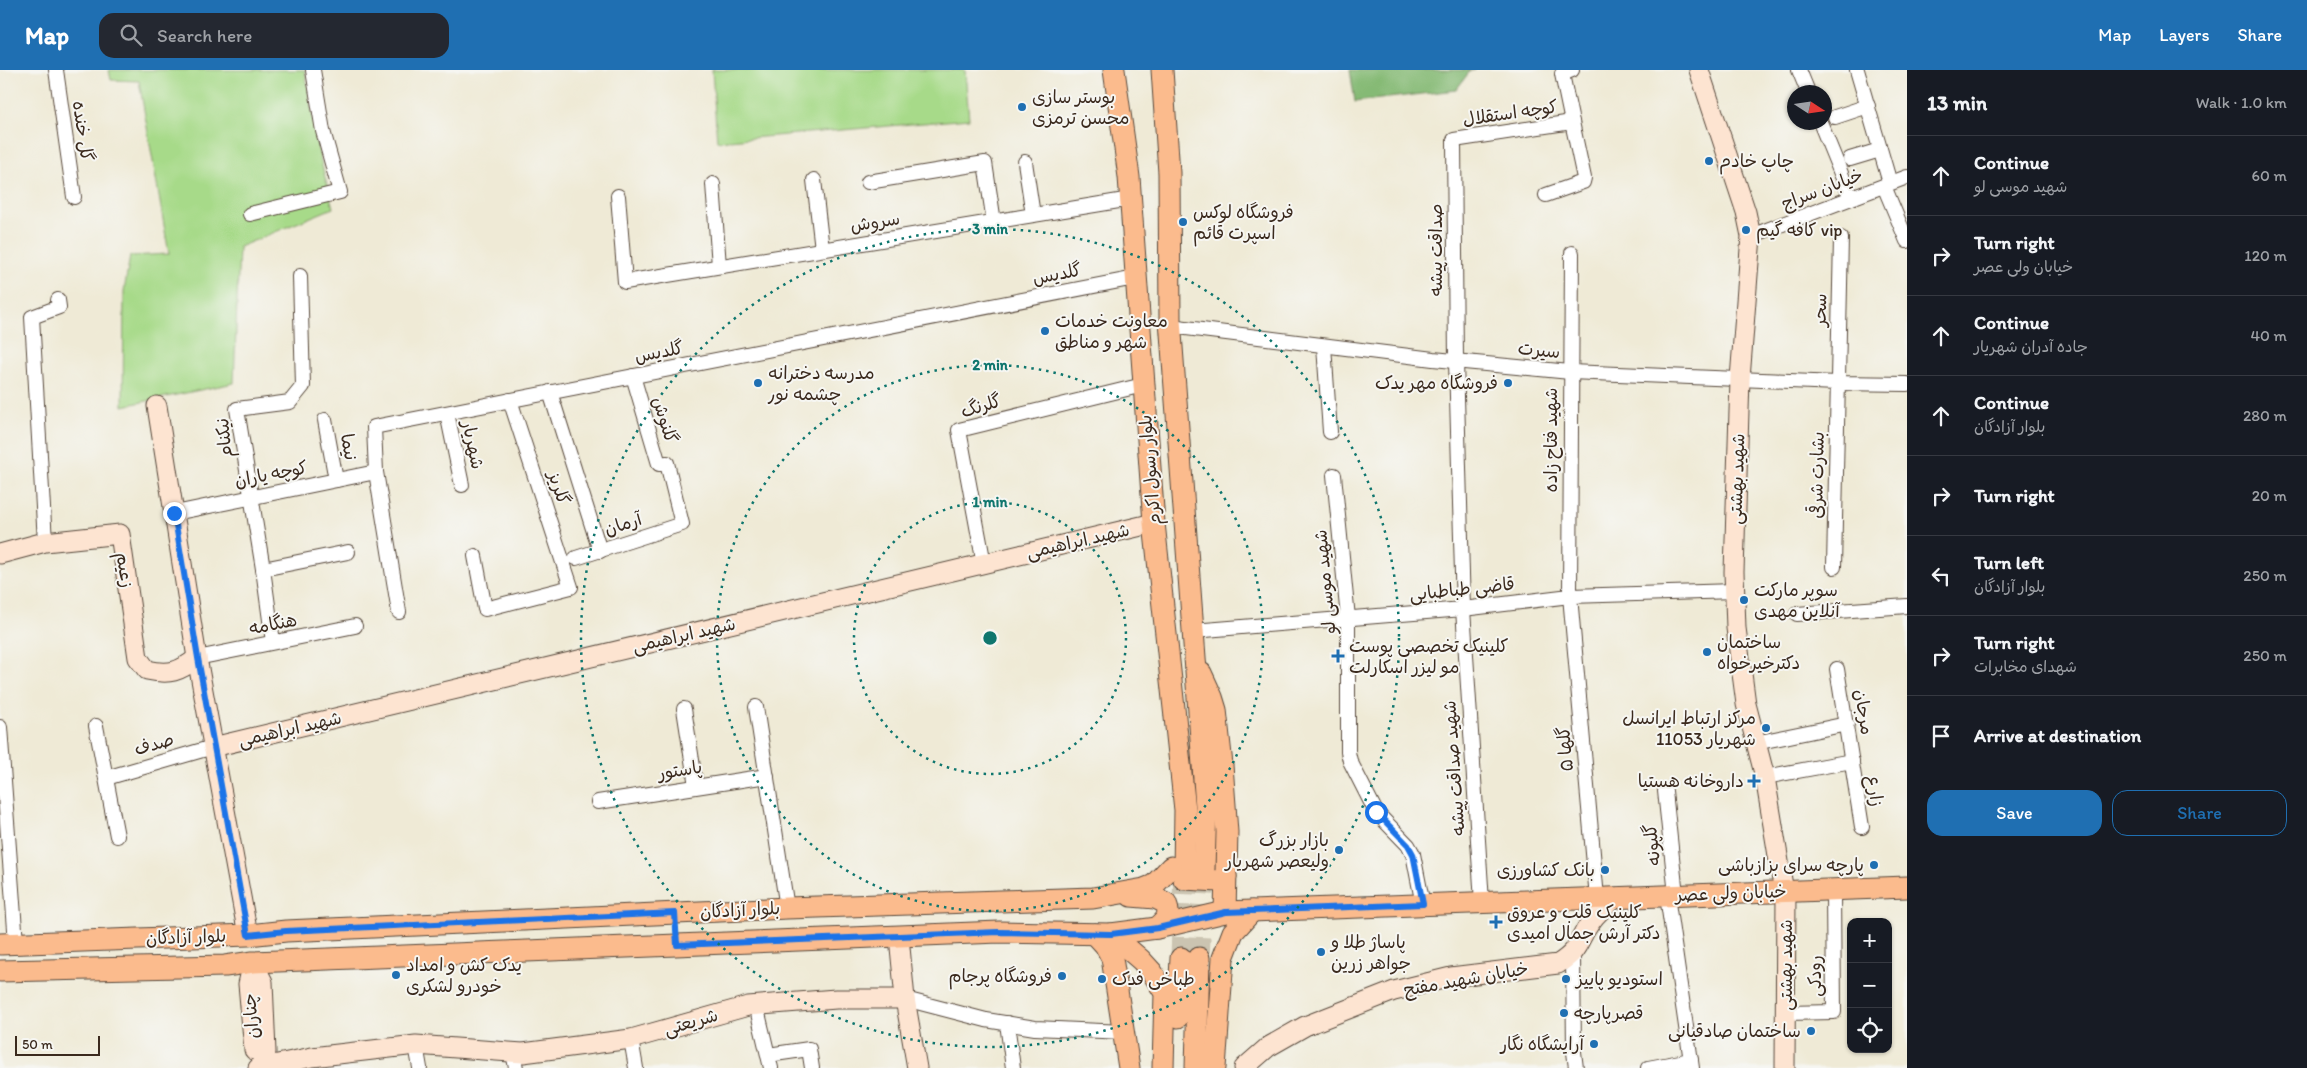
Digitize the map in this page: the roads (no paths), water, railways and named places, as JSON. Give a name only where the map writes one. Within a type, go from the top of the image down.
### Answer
[{"type":"main road","name":"بلوار رسول اکرم","points":[[1114,70],[1129,177],[1154,523],[1185,810],[1186,869]]},
{"type":"main road","points":[[1129,70],[1132,105],[1129,177]]},
{"type":"main road","points":[[1154,70],[1157,108],[1169,173]]},
{"type":"main road","name":"بلوار رسول اکرم","points":[[1162,70],[1169,173],[1170,326],[1206,806],[1186,869]]},
{"type":"main road","points":[[1195,661],[1216,710],[1226,807],[1226,912]]},
{"type":"main road","points":[[1186,869],[1175,878],[1219,881],[1226,877]]},
{"type":"main road","name":"بلوار آزادگان","points":[[8,944],[248,935],[286,931],[787,908],[1116,896],[1154,885],[1186,869]]},
{"type":"main road","name":"خیابان ولی عصر","points":[[1158,928],[1226,912],[1907,887]]},
{"type":"main road","points":[[1116,896],[1147,896],[1161,899],[1166,903],[1169,910],[1168,916],[1158,928]]},
{"type":"main road","points":[[1215,1068],[1223,958],[1233,932],[1252,911]]},
{"type":"main road","points":[[675,913],[677,945]]},
{"type":"main road","name":"بلوار آزادگان","points":[[0,971],[225,966],[253,962],[999,932],[1103,934],[1158,928]]},
{"type":"main road","points":[[1103,934],[1142,960],[1165,993]]},
{"type":"main road","points":[[1103,934],[1105,945],[1112,958],[1129,1068]]},
{"type":"main road","points":[[1163,1068],[1166,955],[1169,950],[1175,948],[1214,950],[1223,958]]},
{"type":"main road","points":[[1176,1068],[1190,958],[1196,1068]]},
{"type":"street","name":"گل خنده","points":[[56,70],[74,197]]},
{"type":"street","points":[[250,214],[340,192],[323,131],[313,70]]},
{"type":"street","name":"کوچه استقلال","points":[[1454,140],[1572,122],[1562,74],[1572,70]]},
{"type":"street","name":"شهید بهشتی","points":[[1699,70],[1746,212],[1751,236],[1740,379],[1734,591],[1740,667],[1765,777],[1785,891],[1786,1068]]},
{"type":"street","points":[[1799,70],[1805,85]]},
{"type":"street","points":[[1857,70],[1880,150],[1887,184],[1907,241]]},
{"type":"street","points":[[1835,117],[1868,106]]},
{"type":"street","points":[[1546,195],[1583,182],[1584,178],[1572,122]]},
{"type":"street","points":[[1823,130],[1851,198]]},
{"type":"street","name":"صداقت پیشه","points":[[1454,140],[1456,361]]},
{"type":"street","points":[[1850,159],[1880,150]]},
{"type":"street","points":[[1025,162],[1033,215]]},
{"type":"street","points":[[868,182],[985,163],[994,222]]},
{"type":"street","name":"خیابان سراج","points":[[1751,236],[1907,177]]},
{"type":"street","points":[[814,180],[822,250]]},
{"type":"street","points":[[713,184],[719,266]]},
{"type":"street","name":"سروش","points":[[618,196],[624,282],[1131,200]]},
{"type":"street","name":"سحر","points":[[1837,383],[1841,238]]},
{"type":"street","name":"شهید فتاح زاده","points":[[1570,596],[1572,253]]},
{"type":"street","name":"نیکنام","points":[[273,642],[264,568],[236,409],[290,402],[303,386],[300,276]]},
{"type":"street","name":"گلدیس","points":[[399,612],[376,472],[374,427],[1135,278]]},
{"type":"street","points":[[45,542],[32,317],[59,307],[58,300]]},
{"type":"street","name":"سیرت","points":[[1170,326],[1324,346],[1570,372],[1907,384]]},
{"type":"street","points":[[1324,346],[1330,432]]},
{"type":"street","name":"شهید صداقت پیشه","points":[[1456,361],[1463,609],[1482,902]]},
{"type":"street","name":"گلنوش","points":[[633,376],[659,464],[667,463],[682,524]]},
{"type":"street","name":"بشارت شرقی","points":[[1834,567],[1837,383]]},
{"type":"street","name":"گلرنگ","points":[[984,564],[959,430],[1143,385]]},
{"type":"street","points":[[550,392],[600,551]]},
{"type":"street","name":"گلریز","points":[[475,556],[485,609],[571,587],[510,400]]},
{"type":"street","points":[[157,406],[198,658],[248,935]]},
{"type":"street","name":"شهریار","points":[[447,413],[462,485]]},
{"type":"street","name":"نیما","points":[[325,420],[336,480]]},
{"type":"street","name":"کوچه یاران","points":[[174,513],[376,472]]},
{"type":"street","name":"شهید موسی لو","points":[[1334,475],[1348,618],[1348,752],[1350,761],[1376,812],[1408,845],[1413,854],[1423,904]]},
{"type":"street","name":"شهید ابراهیمی","points":[[214,747],[1154,523]]},
{"type":"street","name":"آرمان","points":[[576,558],[682,524]]},
{"type":"street","name":"زعیم","points":[[0,554],[45,542],[120,534],[138,658],[147,670],[173,673],[186,667],[198,658]]},
{"type":"street","points":[[264,568],[348,552]]},
{"type":"street","name":"قاضی طباطبایی","points":[[1193,631],[1463,609],[1570,596],[1734,591]]},
{"type":"street","name":"گلها ۵","points":[[1570,596],[1606,898]]},
{"type":"street","points":[[1797,614],[1907,606]]},
{"type":"street","name":"هنگامه","points":[[198,658],[355,626]]},
{"type":"street","name":"مرجان","points":[[1838,669],[1852,761]]},
{"type":"street","points":[[756,707],[787,908]]},
{"type":"street","points":[[684,709],[696,786]]},
{"type":"street","points":[[1756,743],[1847,724]]},
{"type":"street","points":[[96,726],[117,836]]},
{"type":"street","points":[[0,727],[8,944]]},
{"type":"street","name":"صدف","points":[[106,778],[214,747]]},
{"type":"street","points":[[1765,777],[1852,761]]},
{"type":"street","name":"زارع","points":[[1852,761],[1862,828]]},
{"type":"street","name":"پاستور","points":[[598,802],[767,776]]},
{"type":"street","name":"گلپونه","points":[[1665,790],[1671,896],[1692,1064]]},
{"type":"street","name":"رودکی","points":[[1786,1013],[1834,1012],[1833,890]]},
{"type":"street","points":[[1576,1068],[1574,1052],[1573,954],[1589,924],[1605,906],[1606,898]]},
{"type":"street","points":[[899,937],[906,999],[917,1068]]},
{"type":"street","name":"خیابان شهید مفتح","points":[[1244,1068],[1268,1047],[1305,1026],[1394,991],[1451,977],[1558,964],[1573,954]]},
{"type":"street","name":"چناران","points":[[253,962],[248,984],[254,1054],[260,1068]]},
{"type":"street","name":"شریعتی","points":[[260,1068],[313,1062],[416,1045],[514,1060],[523,1054],[631,1039],[756,1005],[836,999],[906,999],[986,1020],[1035,1028],[1124,1032]]},
{"type":"street","points":[[756,1005],[769,1061],[809,1049],[812,1068]]},
{"type":"street","points":[[1007,1023],[1013,1068]]},
{"type":"street","points":[[631,1039],[636,1068]]},
{"type":"street","points":[[416,1045],[420,1068]]},
{"type":"street","points":[[1648,1068],[1692,1064]]},
{"type":"tunnel","points":[[1199,958],[1204,869]]},
{"type":"tunnel","points":[[1181,958],[1184,870]]},
{"type":"place","name":"بوستر سازی محسن ترمزی","points":[[1022,107]]},
{"type":"place","name":"چاپ خادم","points":[[1709,161]]},
{"type":"place","name":"فروشگاه لوکس اسپرت قائم","points":[[1183,222]]},
{"type":"place","name":"کافه گیم vip","points":[[1746,230]]},
{"type":"place","name":"معاونت خدمات شهر و مناطق","points":[[1045,331]]},
{"type":"place","name":"مدرسه دخترانه چشمه نور","points":[[758,383]]},
{"type":"place","name":"فروشگاه مهر یدک","points":[[1508,383]]},
{"type":"place","name":"سوپر مارکت آنلاین مهدی","points":[[1744,600]]},
{"type":"place","name":"ساختمان دکترخیرخواه","points":[[1707,652]]},
{"type":"place","name":"کلینیک تخصصی پوست مو لیزر اسکارلت","points":[[1338,656]]},
{"type":"place","name":"مرکز ارتباط ایرانسل 11053 شهریار","points":[[1766,728]]},
{"type":"place","name":"داروخانه هستیا","points":[[1754,781]]},
{"type":"place","name":"بازار بزرگ ولیعصر شهریار","points":[[1339,850]]},
{"type":"place","name":"پارچه سرای بزازباشی","points":[[1874,865]]},
{"type":"place","name":"بانک کشاورزی","points":[[1605,870]]},
{"type":"place","name":"کلینیک قلب و عروق دکتر آرش جمال امیدی","points":[[1496,922]]},
{"type":"place","name":"پاساژ طلا و جواهر زرین","points":[[1321,952]]},
{"type":"place","name":"یدک کش و امداد خودرو لشکری","points":[[396,975]]},
{"type":"place","name":"فروشگاه پرجام","points":[[1062,976]]},
{"type":"place","name":"طباخی فدک","points":[[1102,979]]},
{"type":"place","name":"استودیو پاییز","points":[[1566,979]]},
{"type":"place","name":"قصرپارچه","points":[[1564,1013]]},
{"type":"place","name":"ساختمان صادقیانی","points":[[1811,1031]]},
{"type":"place","name":"آرایشگاه نگار","points":[[1594,1044]]}]
